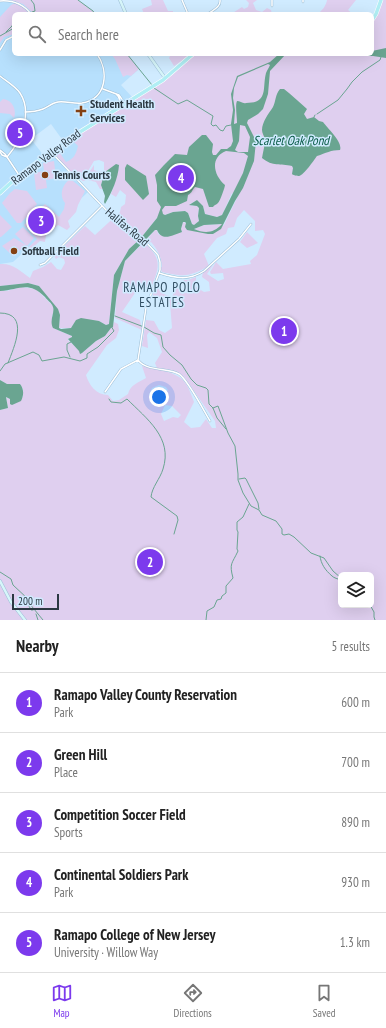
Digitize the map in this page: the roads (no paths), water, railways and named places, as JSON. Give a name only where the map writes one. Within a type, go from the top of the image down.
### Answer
[{"type":"main road","points":[[374,17],[381,0]]},
{"type":"main road","name":"Ramapo Valley Road","points":[[0,193],[19,175],[50,152],[81,130],[165,78],[191,56]]},
{"type":"street","points":[[120,0],[125,12]]},
{"type":"street","points":[[182,0],[187,12]]},
{"type":"street","points":[[210,12],[220,4],[220,0]]},
{"type":"street","points":[[272,0],[272,6]]},
{"type":"street","points":[[0,1],[18,3],[29,12]]},
{"type":"street","points":[[0,50],[6,40],[12,37]]},
{"type":"street","points":[[25,112],[39,110],[58,102],[80,103],[88,101],[96,96],[105,82],[105,73],[98,56]]},
{"type":"street","points":[[149,56],[165,78]]},
{"type":"street","points":[[0,76],[19,92],[23,100],[25,112],[24,125],[20,137],[15,147],[7,157]]},
{"type":"street","points":[[102,88],[120,96],[125,104]]},
{"type":"street","points":[[115,94],[120,100],[116,109]]},
{"type":"street","points":[[0,151],[5,154],[19,175]]},
{"type":"street","name":"Halifax Road","points":[[50,152],[102,206],[146,242],[158,255],[160,264],[159,273],[148,301],[138,360]]},
{"type":"street","points":[[40,265],[45,263],[102,206]]},
{"type":"street","points":[[159,273],[179,278],[190,277],[204,271],[239,239],[251,224]]},
{"type":"street","points":[[105,392],[121,369],[138,360],[142,364],[174,372],[181,376],[210,421]]},
{"type":"street","points":[[0,581],[9,600],[25,620]]},
{"type":"water","points":[[386,48],[386,58],[373,56],[374,51]]},
{"type":"water","points":[[277,56],[284,56],[270,71],[268,94],[263,109],[248,120],[247,123],[256,141],[254,161],[243,188],[221,229],[213,234],[187,230],[185,227],[185,222],[183,222],[181,229],[182,232],[168,237],[162,236],[157,230],[155,230],[125,261],[117,291],[113,327],[105,336],[96,341],[80,354],[68,339],[72,336],[53,328],[53,309],[51,303],[39,292],[28,287],[0,291],[0,286],[28,283],[39,286],[58,309],[60,315],[59,328],[61,329],[71,328],[76,320],[81,318],[99,321],[106,325],[109,324],[114,275],[129,249],[140,239],[157,218],[161,207],[157,201],[157,185],[155,175],[175,154],[187,155],[189,147],[202,135],[206,135],[213,144],[213,155],[216,155],[221,149],[227,149],[231,146],[233,141],[231,124],[233,110],[231,94],[237,76],[270,62]],"holes":[[[268,64],[270,65],[266,73],[263,94],[258,100],[253,102],[245,103],[237,101],[237,123],[234,124],[235,110],[233,98],[234,88],[238,77]],[[240,125],[245,126],[250,137],[248,152],[238,152],[235,150],[239,141]],[[226,151],[244,153],[248,156],[243,173],[222,215],[217,217],[205,214],[203,206],[197,200],[189,205],[197,206],[199,208],[199,221],[194,225],[192,224],[188,213],[185,211],[173,212],[165,215],[163,214],[162,210],[165,206],[176,206],[187,201],[188,195],[195,187],[203,189],[209,207],[213,207],[218,203],[225,185],[218,176],[215,162],[217,157]],[[222,224],[213,231],[209,232],[202,232],[194,229],[204,225]]]},
{"type":"water","name":"Scarlet Oak Pond","points":[[280,89],[284,89],[307,109],[304,114],[307,119],[314,117],[323,122],[337,139],[340,147],[340,150],[331,151],[317,156],[299,176],[292,174],[292,166],[273,164],[262,158],[265,139],[262,132],[262,127],[273,107]]},
{"type":"water","points":[[116,164],[119,165],[116,180],[105,204],[105,196],[101,185],[105,172]]},
{"type":"water","points":[[127,164],[146,176],[149,194],[143,200],[125,180],[125,168]]},
{"type":"water","points":[[0,380],[7,384],[20,384],[23,397],[21,401],[12,405],[10,404],[10,399],[6,397],[8,408],[0,410]]},
{"type":"waterway","points":[[31,0],[34,4],[35,11],[32,12]]},
{"type":"waterway","points":[[78,0],[94,12]]},
{"type":"waterway","points":[[6,32],[12,26]]},
{"type":"waterway","points":[[0,36],[12,29]]},
{"type":"waterway","points":[[129,56],[152,85]]},
{"type":"waterway","points":[[317,114],[338,100],[352,82],[362,72],[380,60],[381,57]]},
{"type":"waterway","points":[[154,88],[178,104],[187,100],[213,116],[211,124],[213,126],[216,125],[220,130],[223,131],[226,126],[231,125]]},
{"type":"waterway","points":[[0,313],[9,314],[15,319],[17,325],[18,332],[8,363]]},
{"type":"waterway","points":[[115,316],[161,335],[163,347],[182,365],[197,385],[208,390],[209,404],[213,408],[217,418],[226,429]]},
{"type":"waterway","points":[[0,371],[5,364],[33,352],[39,355],[42,361],[64,357],[80,361],[87,358],[87,354],[98,347],[114,331],[111,326]]},
{"type":"waterway","points":[[70,357],[67,350],[67,344],[71,342]]},
{"type":"waterway","points":[[109,399],[111,402],[121,403],[127,399],[150,422],[161,439],[165,458],[163,469],[151,497],[177,516],[178,520],[174,534]]},
{"type":"waterway","points":[[213,408],[218,406],[228,433],[235,446],[238,480],[243,493],[251,506],[259,510],[262,515],[276,521],[282,529],[282,534],[289,534],[311,553],[324,558],[338,575]]},
{"type":"waterway","points":[[239,479],[246,479],[258,503],[259,509]]},
{"type":"waterway","points":[[206,620],[207,611],[214,607],[217,600],[221,599],[226,593],[226,586],[233,578],[231,566],[238,551],[237,522],[243,517],[249,504]]},
{"type":"waterway","points":[[320,556],[322,564],[327,571],[338,579]]},
{"type":"waterway","points":[[0,572],[11,579],[13,585],[28,599],[29,603],[43,620]]},
{"type":"waterway","points":[[28,604],[31,610],[33,610]]},
{"type":"waterway","points":[[372,608],[375,620]]},
{"type":"waterway","points":[[36,614],[38,620]]},
{"type":"place","name":"Student Health Services","points":[[81,111]]},
{"type":"place","name":"Ramapo College of New Jersey","points":[[20,133]]},
{"type":"place","name":"Tennis Courts","points":[[45,175]]},
{"type":"place","name":"Continental Soldiers Park","points":[[181,178]]},
{"type":"place","name":"Competition Soccer Field","points":[[41,221]]},
{"type":"place","name":"Softball Field","points":[[14,251]]},
{"type":"place","name":"Ramapo Valley County Reservation","points":[[284,331]]},
{"type":"place","name":"Green Hill","points":[[150,562]]},
{"type":"district","name":"RAMAPO POLO ESTATES","points":[[162,294]]}]
